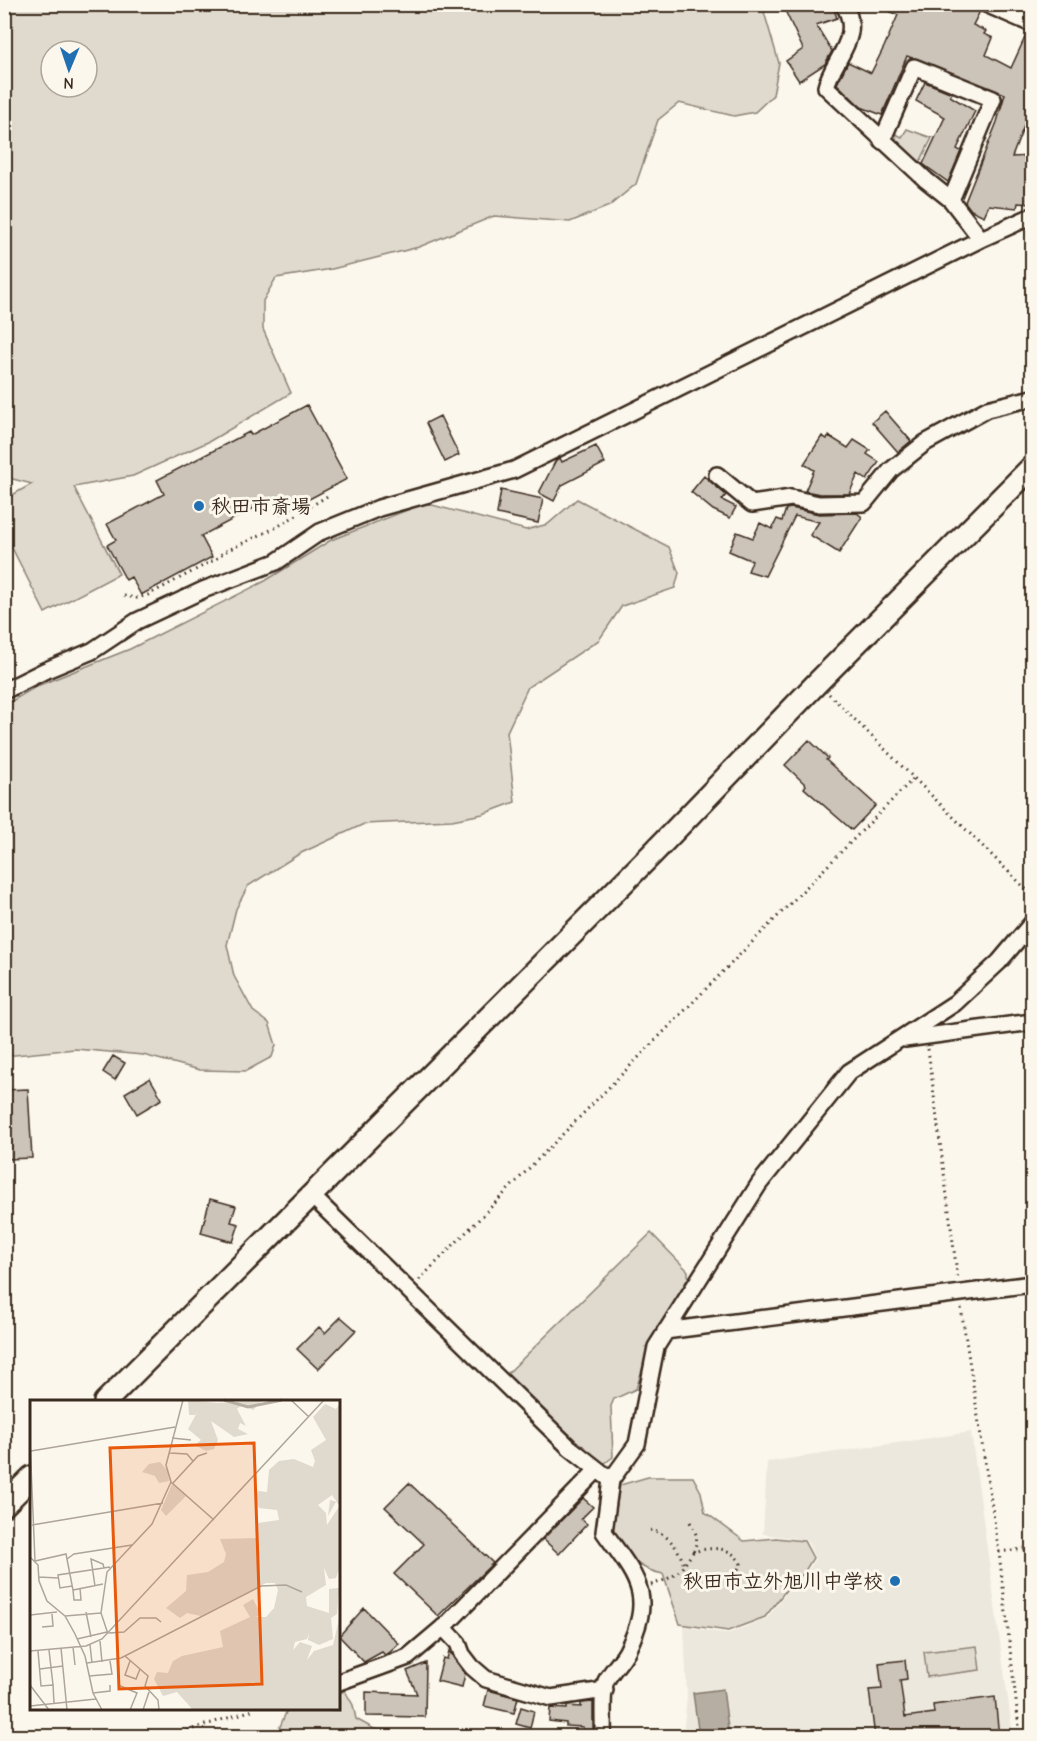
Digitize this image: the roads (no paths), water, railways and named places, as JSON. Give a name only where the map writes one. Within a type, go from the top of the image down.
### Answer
[{"type":"street","points":[[843,4],[849,21],[848,42],[841,59],[829,74],[826,87],[882,141],[951,200],[981,238]]},
{"type":"street","points":[[986,4],[1032,24]]},
{"type":"street","points":[[882,141],[914,67],[993,99],[951,200]]},
{"type":"street","points":[[4,691],[92,651],[137,621],[203,590],[276,562],[320,532],[379,508],[514,470],[981,238],[1032,216]]},
{"type":"street","points":[[717,475],[752,504],[791,498],[819,504],[864,503],[891,470],[926,443],[987,409],[1032,399]]},
{"type":"street","points":[[107,1400],[653,853],[1032,467]]},
{"type":"street","points":[[603,1737],[606,1682],[625,1654],[639,1625],[643,1600],[636,1578],[604,1532],[611,1480],[637,1444],[656,1347],[759,1184],[849,1071],[955,1003],[999,962],[1032,923]]},
{"type":"street","points":[[902,1039],[1032,1022]]},
{"type":"street","points":[[311,1195],[596,1470],[611,1480]]},
{"type":"street","points":[[665,1331],[1032,1284]]},
{"type":"street","points":[[340,1682],[408,1658],[443,1627],[596,1470]]},
{"type":"street","points":[[4,1505],[30,1479]]},
{"type":"street","points":[[443,1627],[458,1643],[462,1654],[472,1667],[486,1679],[551,1698],[605,1690]]},
{"type":"place","name":"秋田市斎場","points":[[199,506]]},
{"type":"place","name":"秋田市立外旭川中学校","points":[[895,1581]]}]
